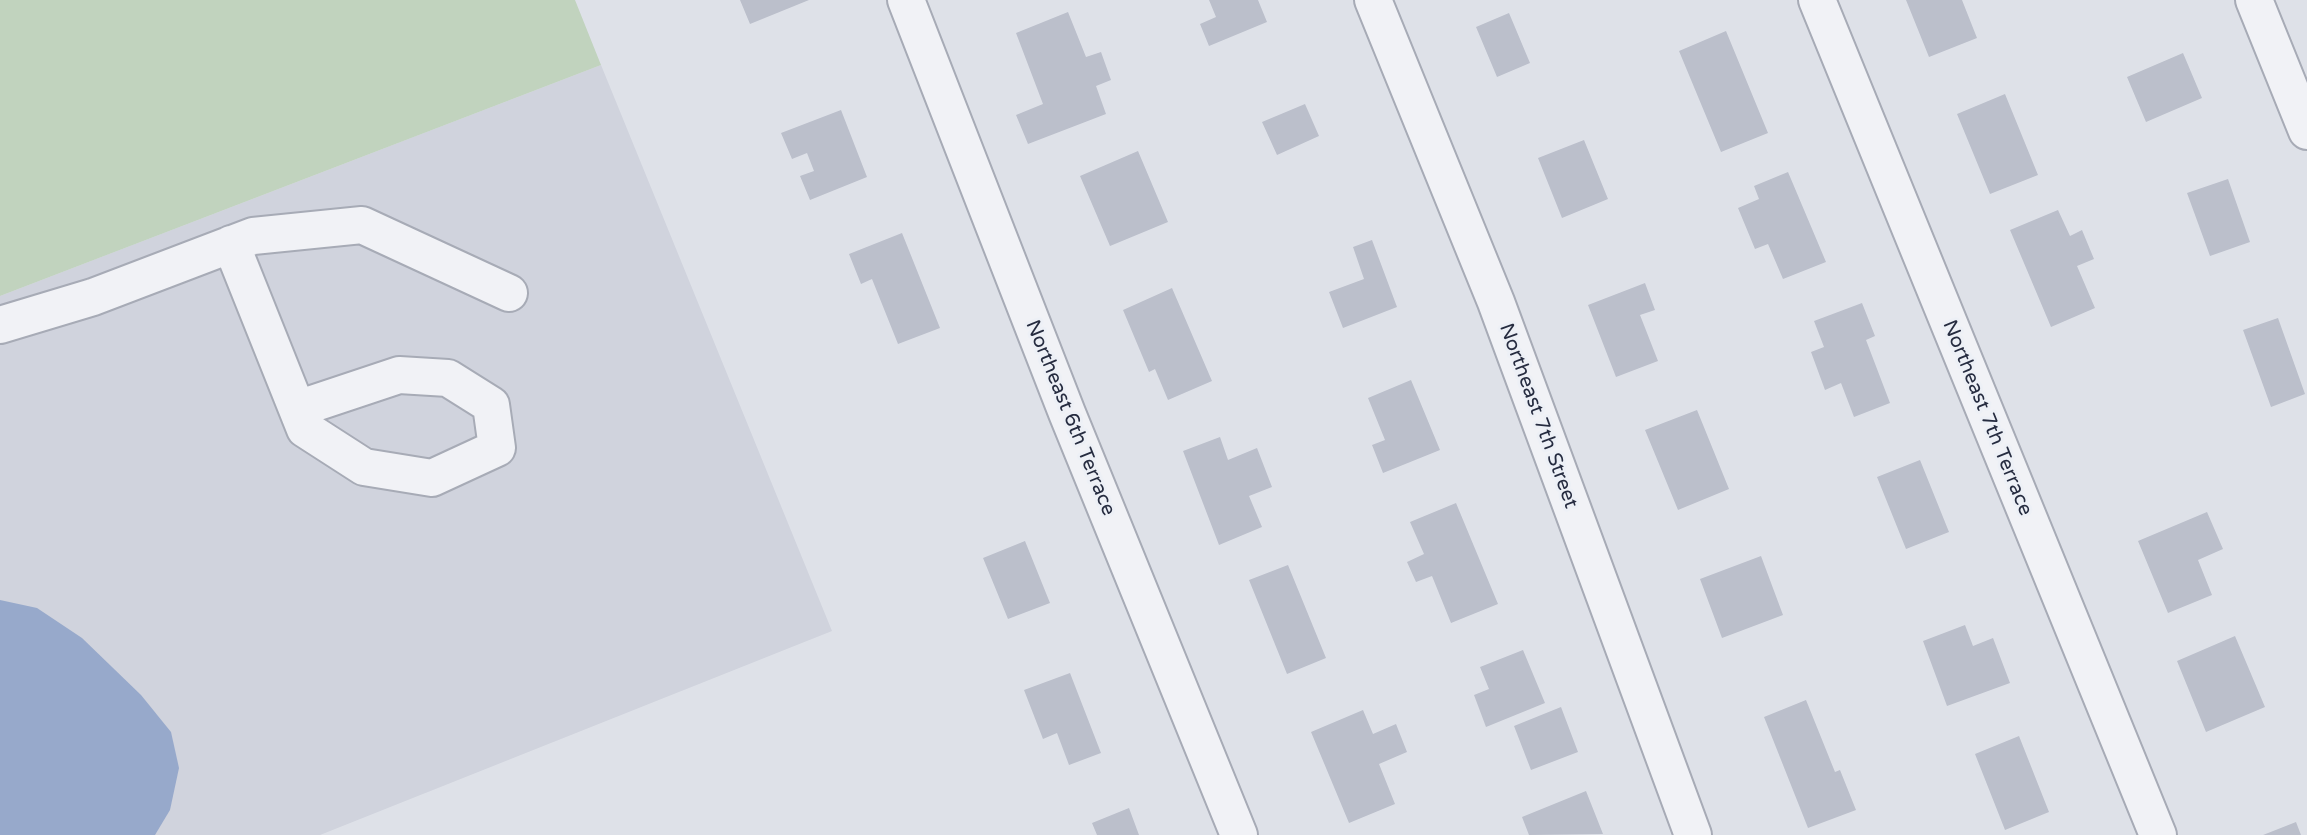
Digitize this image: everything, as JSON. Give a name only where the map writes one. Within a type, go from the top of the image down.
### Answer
[{"type":"street","name":"Northeast 6th Terrace","points":[[906,0],[1067,413],[1239,835]]},
{"type":"street","name":"Northeast 7th Street","points":[[1373,0],[1496,302],[1693,835]]},
{"type":"street","name":"Northeast 7th Terrace","points":[[1817,0],[2158,835]]},
{"type":"street","points":[[2254,0],[2307,131]]},
{"type":"street","points":[[0,325],[93,297],[253,236],[362,225],[509,293]]},
{"type":"street","points":[[231,244],[297,409],[305,429],[364,467],[432,478],[497,448],[491,405],[448,378],[399,375],[297,409]]},
{"type":"shaded area","points":[[601,65],[832,631],[320,835],[0,835],[0,296]]},
{"type":"green space","points":[[0,0],[575,0],[601,65],[0,296]]},
{"type":"water","points":[[0,600],[37,608],[82,638],[141,695],[171,732],[179,768],[170,810],[155,835],[0,835]]},
{"type":"building","points":[[740,0],[809,0],[750,24]]},
{"type":"building","points":[[1209,0],[1258,0],[1267,22],[1209,46],[1200,24],[1216,17]]},
{"type":"building","points":[[1906,0],[1962,0],[1977,38],[1929,57]]},
{"type":"building","points":[[1068,12],[1086,57],[1101,52],[1111,80],[1096,86],[1106,114],[1028,144],[1016,115],[1043,104],[1016,33]]},
{"type":"building","points":[[1509,13],[1530,63],[1497,77],[1476,27]]},
{"type":"building","points":[[1726,31],[1768,133],[1721,152],[1679,51]]},
{"type":"building","points":[[2183,53],[2202,98],[2146,122],[2127,77]]},
{"type":"building","points":[[2005,94],[2038,175],[1990,194],[1957,114]]},
{"type":"building","points":[[1305,104],[1319,136],[1277,155],[1262,122]]},
{"type":"building","points":[[841,110],[867,177],[810,200],[800,176],[814,171],[807,153],[792,159],[781,133]]},
{"type":"building","points":[[1584,140],[1608,199],[1562,218],[1538,158]]},
{"type":"building","points":[[1138,151],[1168,222],[1110,246],[1080,176]]},
{"type":"building","points":[[1788,172],[1826,262],[1783,279],[1768,244],[1755,249],[1738,208],[1759,199],[1754,186]]},
{"type":"building","points":[[2228,179],[2250,242],[2210,256],[2187,193]]},
{"type":"building","points":[[2058,210],[2070,236],[2082,230],[2094,259],[2077,266],[2095,308],[2051,327],[2010,230]]},
{"type":"building","points":[[902,233],[940,328],[898,344],[872,279],[861,284],[849,254]]},
{"type":"building","points":[[1372,240],[1397,307],[1343,328],[1329,292],[1364,279],[1353,247]]},
{"type":"building","points":[[1645,283],[1655,310],[1640,315],[1658,361],[1616,377],[1588,305]]},
{"type":"building","points":[[1172,288],[1212,381],[1168,400],[1155,369],[1149,372],[1123,310]]},
{"type":"building","points":[[1862,303],[1875,336],[1866,340],[1890,403],[1854,417],[1841,383],[1825,390],[1811,352],[1824,347],[1814,321]]},
{"type":"building","points":[[2278,318],[2305,394],[2271,407],[2243,330]]},
{"type":"building","points":[[1411,380],[1440,450],[1383,473],[1372,445],[1385,440],[1368,398]]},
{"type":"building","points":[[1697,410],[1729,489],[1678,510],[1645,430]]},
{"type":"building","points":[[1220,437],[1228,460],[1257,448],[1272,487],[1249,496],[1262,527],[1219,545],[1183,451]]},
{"type":"building","points":[[1920,460],[1949,532],[1906,549],[1877,477]]},
{"type":"building","points":[[1456,503],[1498,604],[1451,623],[1432,576],[1416,582],[1407,562],[1424,554],[1410,522]]},
{"type":"building","points":[[2207,512],[2223,549],[2198,560],[2212,595],[2168,613],[2138,541]]},
{"type":"building","points":[[1025,541],[1050,603],[1008,619],[983,558]]},
{"type":"building","points":[[1761,556],[1783,615],[1722,638],[1700,579]]},
{"type":"building","points":[[1288,565],[1326,658],[1287,674],[1249,580]]},
{"type":"building","points":[[1965,625],[1973,646],[1993,638],[2010,683],[1947,706],[1923,641]]},
{"type":"building","points":[[2235,636],[2265,707],[2206,732],[2177,661]]},
{"type":"building","points":[[1523,650],[1545,703],[1486,727],[1474,695],[1489,689],[1480,667]]},
{"type":"building","points":[[1070,673],[1101,753],[1069,765],[1057,733],[1043,739],[1024,690]]},
{"type":"building","points":[[1806,700],[1835,772],[1840,770],[1856,810],[1808,828],[1764,717]]},
{"type":"building","points":[[1561,707],[1578,752],[1531,770],[1514,726]]},
{"type":"building","points":[[1363,710],[1373,734],[1396,724],[1407,752],[1379,764],[1395,804],[1349,823],[1311,732]]},
{"type":"building","points":[[2019,736],[2049,812],[2005,830],[1975,754]]},
{"type":"building","points":[[1586,791],[1603,834],[1529,835],[1522,817]]},
{"type":"building","points":[[1129,808],[1139,835],[1097,835],[1092,823]]},
{"type":"building","points":[[2296,822],[2301,835],[2263,835]]}]
